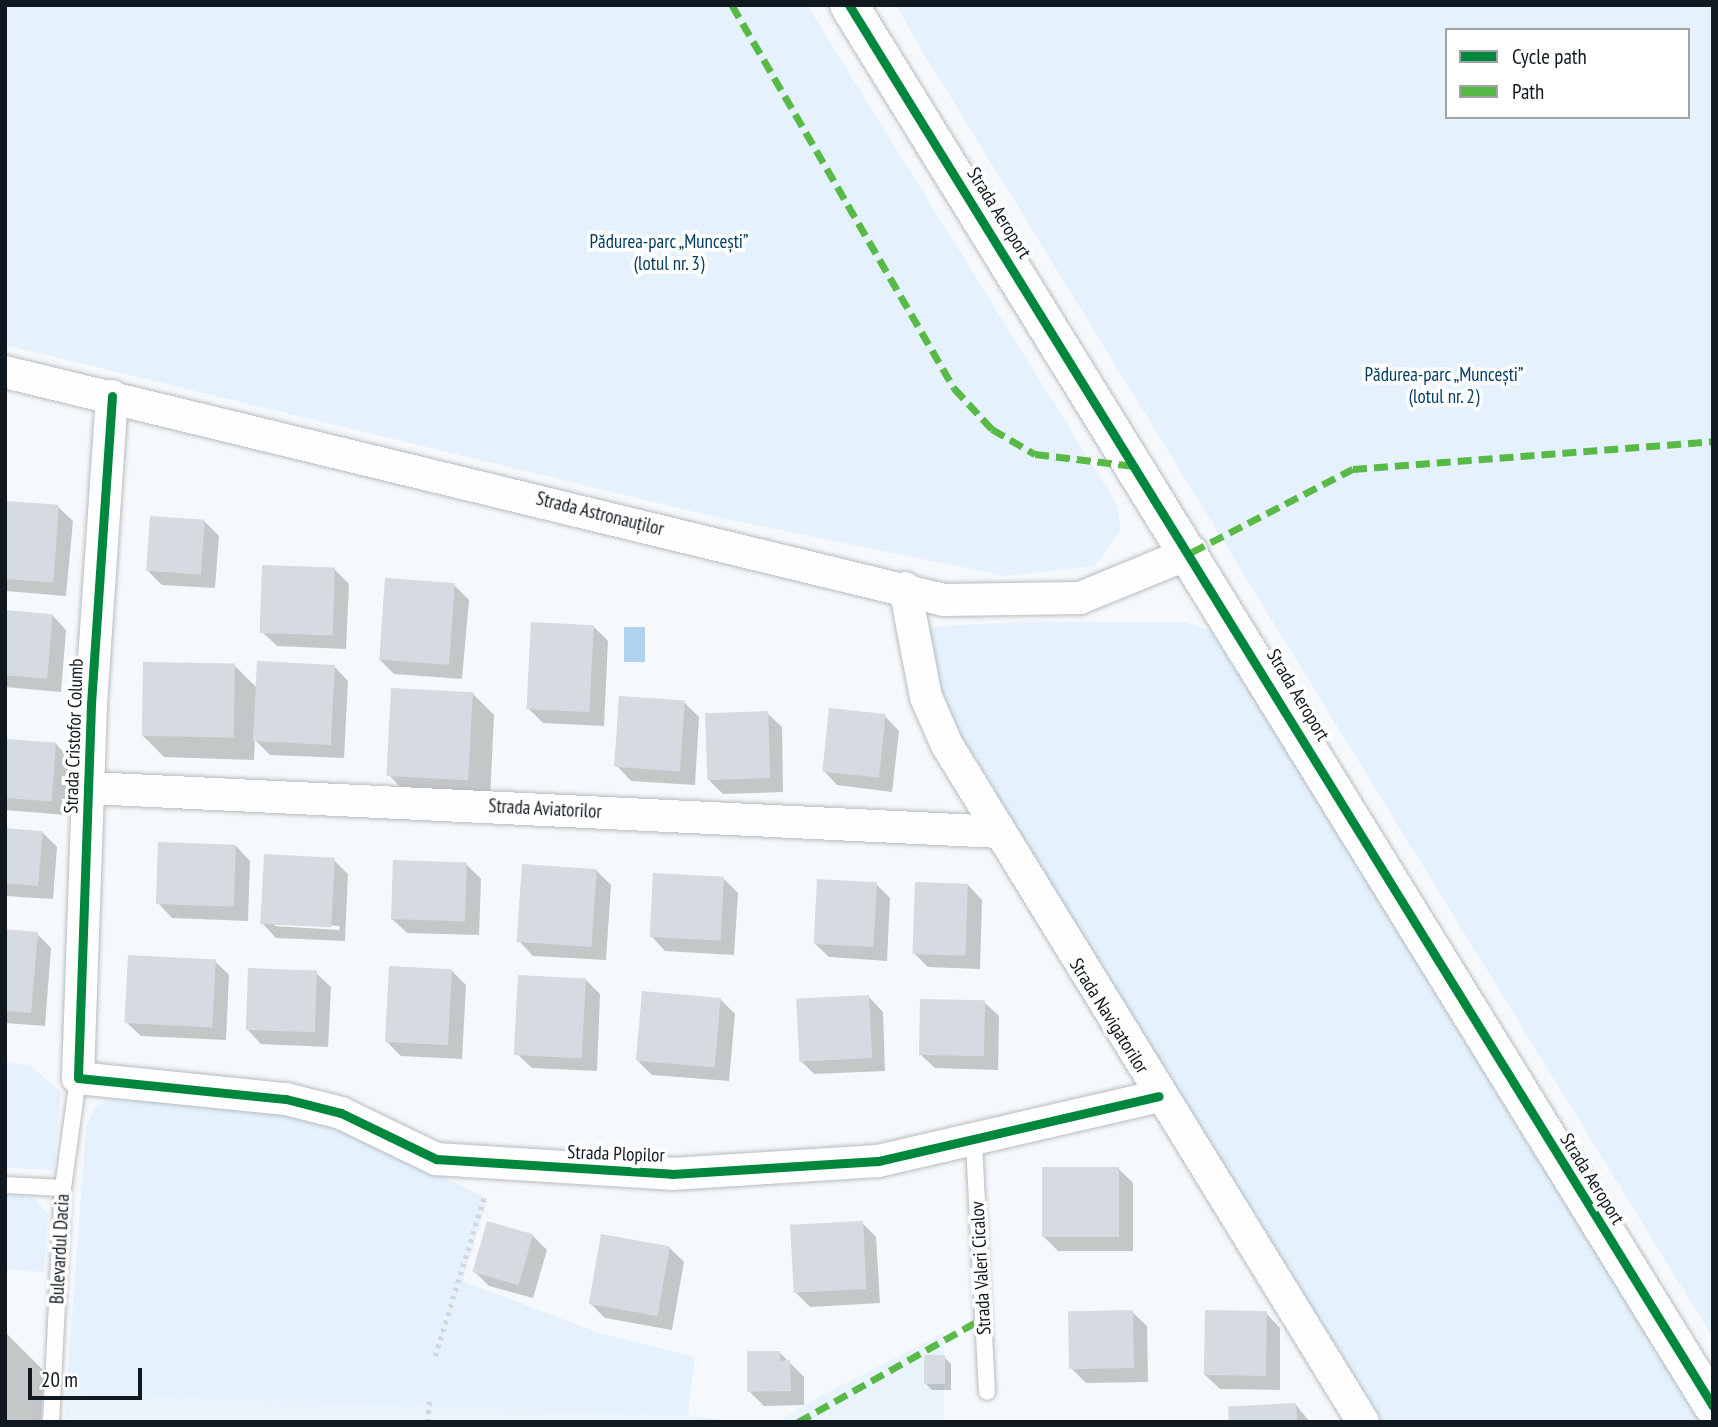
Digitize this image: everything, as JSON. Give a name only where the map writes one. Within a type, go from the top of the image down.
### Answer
[{"type":"street","name":"Strada Aeroport","points":[[849,5],[1192,552],[1713,1406]]},
{"type":"street","name":"Strada Astronauților","points":[[5,372],[905,588],[944,600],[1080,598],[1192,552]]},
{"type":"street","name":"Strada Cristofor Columb","points":[[78,1078],[111,396]]},
{"type":"street","name":"Strada Navigatorilor","points":[[905,588],[926,697],[1000,832],[1159,1096],[1363,1422]]},
{"type":"street","name":"Strada Aviatorilor","points":[[90,788],[1000,832]]},
{"type":"street","name":"Strada Plopilor","points":[[78,1078],[286,1099],[341,1113],[436,1159],[494,1165],[672,1174],[878,1161],[974,1144],[1159,1096]]},
{"type":"lane","name":"Bulevardul Dacia","points":[[51,1422],[63,1188],[78,1078]]},
{"type":"lane","name":"Strada Valeri Cicalov","points":[[974,1144],[987,1392]]},
{"type":"lane","points":[[5,1185],[63,1188]]},
{"type":"path","points":[[435,1356],[494,1165]]},
{"type":"path","points":[[427,1422],[430,1398]]},
{"type":"shaded area","points":[[944,1333],[944,1422],[778,1422],[805,1404]]},
{"type":"shaded area","points":[[66,1394],[688,1416],[746,1422],[65,1422]]},
{"type":"green space","name":"Pădurea-parc „Muncești” (lotul nr. 3)","points":[[5,5],[807,5],[1116,503],[1121,529],[1095,566],[1005,576],[707,515],[5,345]]},
{"type":"green space","name":"Pădurea-parc „Muncești” (lotul nr. 2)","points":[[896,5],[1713,5],[1713,1338],[921,49]]},
{"type":"green space","points":[[1015,622],[1185,622],[1224,636],[1703,1422],[1384,1422],[978,779],[937,698],[927,627]]},
{"type":"green space","points":[[5,1062],[30,1065],[61,1092],[54,1170],[5,1168]]},
{"type":"green space","points":[[116,1093],[314,1112],[488,1199],[463,1281],[596,1332],[695,1357],[688,1416],[66,1394],[86,1127],[95,1107]]},
{"type":"green space","points":[[5,1195],[33,1197],[48,1214],[44,1272],[5,1269]]},
{"type":"water","points":[[624,627],[645,627],[645,662],[624,662]]},
{"type":"building","points":[[5,501],[59,505],[53,583],[5,579]]},
{"type":"building","points":[[150,516],[205,520],[201,575],[146,571]]},
{"type":"building","points":[[262,565],[335,568],[333,636],[260,633]]},
{"type":"building","points":[[385,578],[455,583],[449,665],[379,660]]},
{"type":"building","points":[[5,610],[53,614],[47,679],[5,675]]},
{"type":"building","points":[[531,622],[594,625],[589,712],[526,709]]},
{"type":"building","points":[[257,661],[335,665],[331,745],[253,741]]},
{"type":"building","points":[[143,662],[235,664],[234,738],[142,736]]},
{"type":"building","points":[[391,688],[473,692],[468,780],[386,776]]},
{"type":"building","points":[[619,696],[685,701],[680,771],[614,767]]},
{"type":"building","points":[[829,708],[886,714],[879,778],[822,772]]},
{"type":"building","points":[[768,711],[770,778],[707,780],[705,713]]},
{"type":"building","points":[[5,739],[56,743],[52,801],[5,798]]},
{"type":"building","points":[[5,828],[43,831],[38,886],[5,883]]},
{"type":"building","points":[[158,842],[236,845],[234,907],[156,904]]},
{"type":"building","points":[[264,854],[335,858],[331,928],[260,924]]},
{"type":"building","points":[[393,860],[467,863],[465,922],[391,919]]},
{"type":"building","points":[[522,864],[597,869],[591,947],[517,942]]},
{"type":"building","points":[[653,873],[724,877],[721,941],[650,937]]},
{"type":"building","points":[[817,879],[877,882],[874,947],[814,944]]},
{"type":"building","points":[[915,882],[968,884],[965,956],[912,954]]},
{"type":"building","points":[[5,929],[38,932],[31,1013],[5,1011]]},
{"type":"building","points":[[128,955],[216,960],[212,1028],[124,1023]]},
{"type":"building","points":[[389,966],[452,969],[448,1045],[385,1042]]},
{"type":"building","points":[[248,968],[317,970],[315,1032],[246,1030]]},
{"type":"building","points":[[518,975],[586,979],[582,1058],[514,1055]]},
{"type":"building","points":[[642,991],[721,998],[715,1068],[636,1061]]},
{"type":"building","points":[[869,995],[872,1058],[799,1062],[796,999]]},
{"type":"building","points":[[920,999],[985,1000],[984,1056],[919,1055]]},
{"type":"building","points":[[1042,1167],[1119,1167],[1119,1237],[1042,1237]]},
{"type":"building","points":[[487,1221],[533,1234],[519,1285],[472,1272]]},
{"type":"building","points":[[863,1221],[867,1289],[794,1293],[790,1225]]},
{"type":"building","points":[[601,1234],[670,1246],[658,1316],[589,1304]]},
{"type":"building","points":[[1133,1310],[1134,1368],[1069,1369],[1068,1311]]},
{"type":"building","points":[[1205,1310],[1267,1311],[1266,1376],[1204,1375]]},
{"type":"building","points":[[747,1351],[780,1351],[780,1361],[790,1360],[791,1391],[747,1392]]},
{"type":"building","points":[[924,1355],[945,1355],[945,1384],[924,1384]]},
{"type":"building","points":[[1296,1403],[1297,1422],[1229,1422],[1228,1407]]},
{"type":"marked path","points":[[732,5],[954,388],[992,429],[1035,454],[1134,466]]},
{"type":"marked path","points":[[1192,552],[1353,469],[1713,441]]},
{"type":"marked path","points":[[798,1422],[983,1318]]},
{"type":"cycle path","points":[[849,5],[1713,1406]]},
{"type":"cycle path","points":[[112,396],[91,704],[78,1078],[286,1099],[341,1113],[436,1159],[672,1174],[878,1161],[1159,1096]]}]
